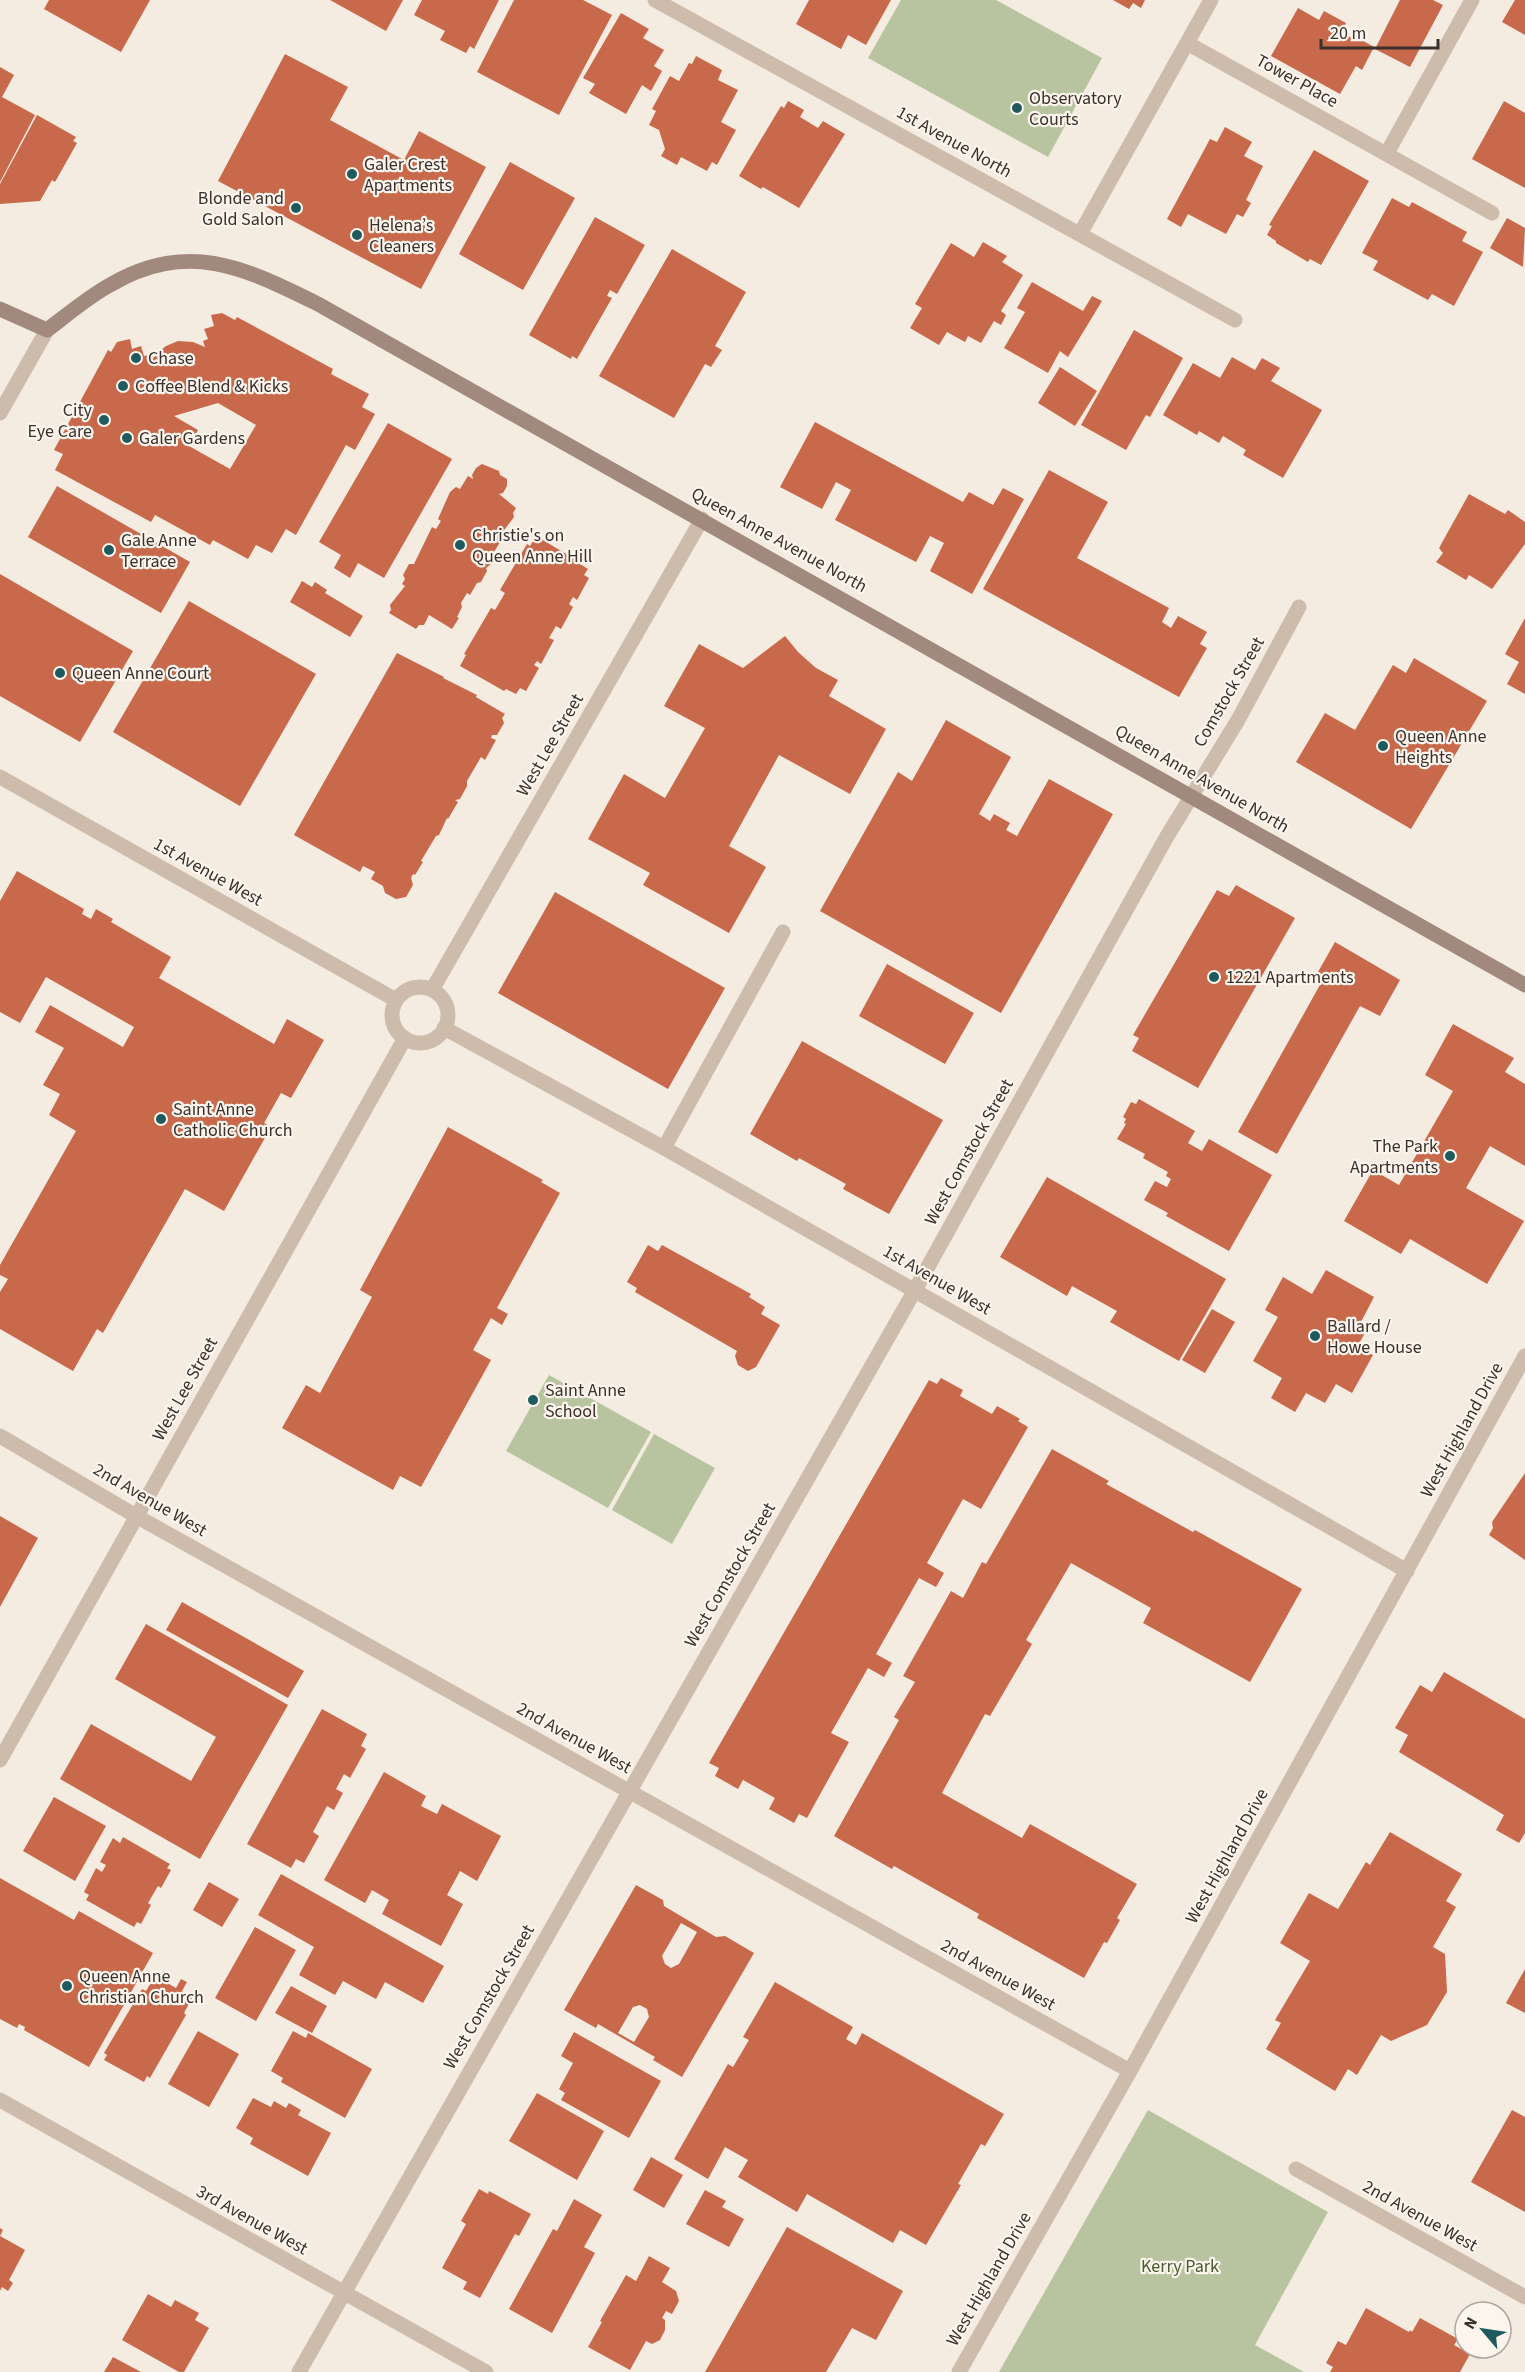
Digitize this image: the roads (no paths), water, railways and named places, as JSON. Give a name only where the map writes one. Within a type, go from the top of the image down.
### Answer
[{"type":"main road","name":"Queen Anne Avenue North","points":[[47,330],[110,285],[144,268],[185,260],[228,264],[268,279],[318,304],[702,519],[1525,985]]},
{"type":"main road","points":[[0,309],[47,330]]},
{"type":"street","name":"1st Avenue North","points":[[655,0],[1234,320]]},
{"type":"street","points":[[1080,234],[1211,0]]},
{"type":"street","points":[[1387,153],[1472,0]]},
{"type":"street","name":"Tower Place","points":[[1188,43],[1492,213]]},
{"type":"street","points":[[0,413],[47,330]]},
{"type":"street","name":"West Lee Street","points":[[432,990],[702,519]]},
{"type":"street","name":"Comstock Street","points":[[1191,795],[1238,720],[1299,607]]},
{"type":"street","name":"1st Avenue West","points":[[0,777],[396,1000]]},
{"type":"street","name":"West Comstock Street","points":[[299,2372],[915,1290],[1191,795]]},
{"type":"street","points":[[664,1148],[783,932]]},
{"type":"street","points":[[418,987],[432,990],[443,998],[447,1007],[448,1016],[444,1028],[435,1038],[427,1042],[419,1043],[405,1038],[393,1022],[392,1012],[396,1000],[408,989],[418,987]]},
{"type":"street","name":"1st Avenue West","points":[[444,1028],[664,1148],[1407,1571]]},
{"type":"street","name":"West Lee Street","points":[[0,1760],[405,1038]]},
{"type":"street","name":"West Highland Drive","points":[[959,2372],[1130,2071],[1525,1356]]},
{"type":"street","name":"2nd Avenue West","points":[[0,1436],[136,1516],[1130,2071]]},
{"type":"street","name":"3rd Avenue West","points":[[0,2100],[486,2372]]},
{"type":"street","name":"2nd Avenue West","points":[[1296,2169],[1525,2298]]},
{"type":"place","name":"Observatory Courts","points":[[1017,108]]},
{"type":"place","name":"Galer Crest Apartments","points":[[352,174]]},
{"type":"place","name":"Blonde and Gold Salon","points":[[296,208]]},
{"type":"place","name":"Helena’s Cleaners","points":[[357,235]]},
{"type":"place","name":"Chase","points":[[136,358]]},
{"type":"place","name":"Coffee Blend & Kicks","points":[[123,386]]},
{"type":"place","name":"City Eye Care","points":[[104,420]]},
{"type":"place","name":"Galer Gardens","points":[[127,438]]},
{"type":"place","name":"Christie's on Queen Anne Hill","points":[[460,545]]},
{"type":"place","name":"Gale Anne Terrace","points":[[109,550]]},
{"type":"place","name":"Queen Anne Court","points":[[60,673]]},
{"type":"place","name":"Queen Anne Heights","points":[[1383,746]]},
{"type":"place","name":"1221 Apartments","points":[[1214,977]]},
{"type":"place","name":"Saint Anne Catholic Church","points":[[161,1119]]},
{"type":"place","name":"The Park Apartments","points":[[1450,1156]]},
{"type":"place","name":"Ballard / Howe House","points":[[1315,1336]]},
{"type":"place","name":"Saint Anne School","points":[[533,1400]]},
{"type":"place","name":"Queen Anne Christian Church","points":[[67,1986]]},
{"type":"park label","name":"Kerry Park","points":[[1180,2266]]}]
